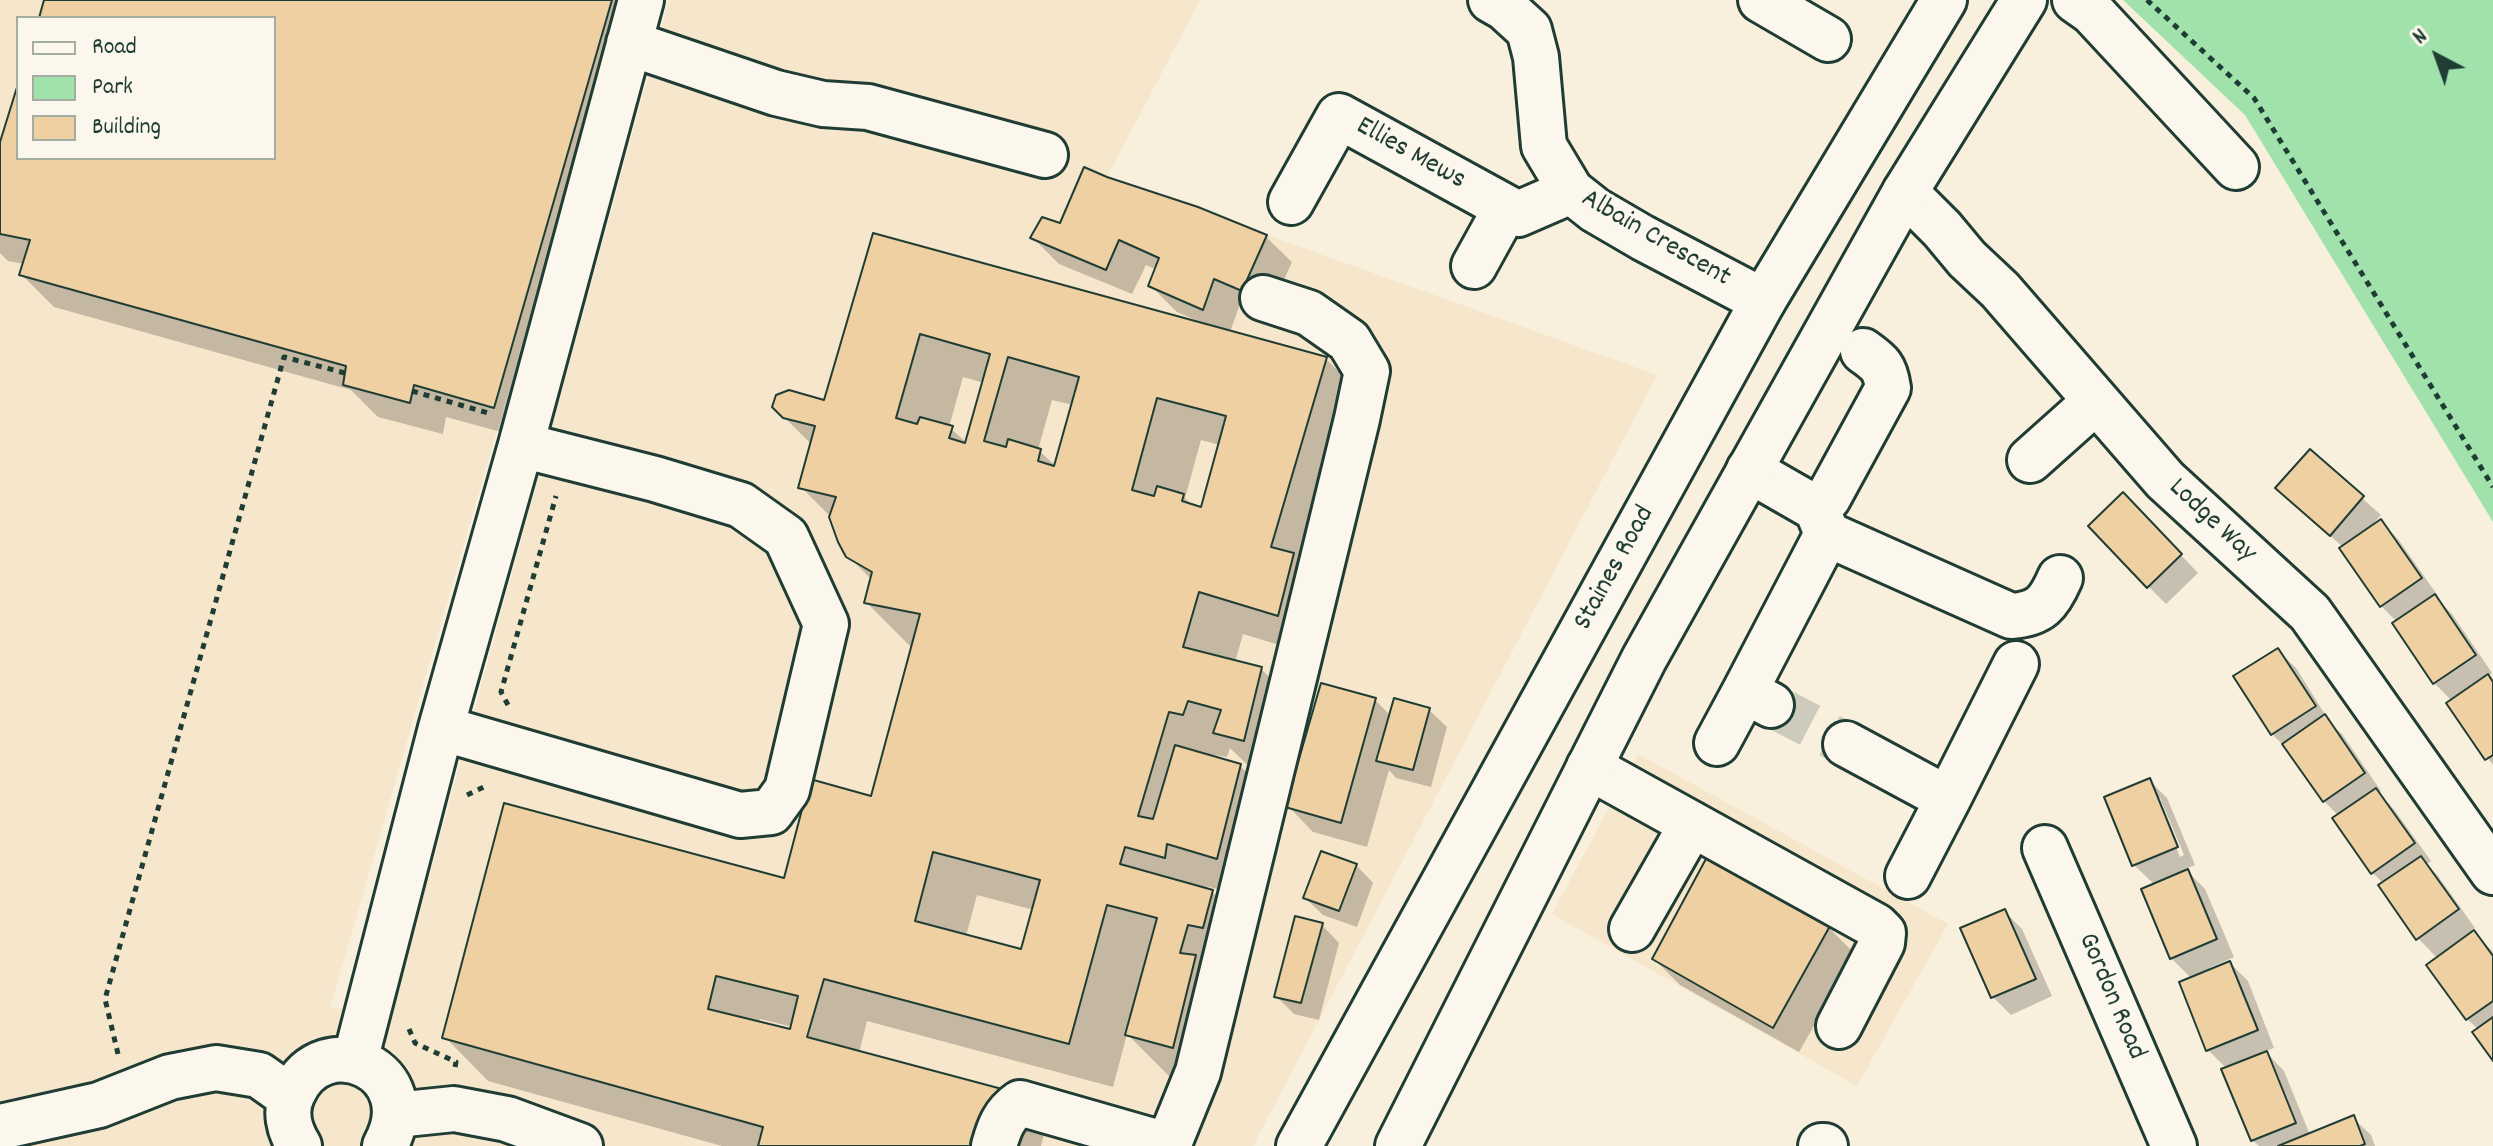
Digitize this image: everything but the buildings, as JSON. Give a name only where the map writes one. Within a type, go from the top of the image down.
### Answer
[{"type":"main road","points":[[355,1061],[441,728],[508,430],[641,0]]},
{"type":"main road","name":"Albain Crescent","points":[[1491,0],[1529,30],[1536,57],[1544,146],[1571,191],[1595,210],[1643,238],[1763,301]]},
{"type":"main road","points":[[1761,0],[1828,39]]},
{"type":"main road","name":"Staines Road","points":[[1299,1146],[1763,301],[1944,0]]},
{"type":"main road","points":[[1398,1146],[1644,659],[1905,192],[2024,0]]},
{"type":"main road","points":[[2075,0],[2092,12],[2236,167]]},
{"type":"main road","points":[[629,43],[776,93],[823,104],[868,107],[1045,155]]},
{"type":"main road","name":"Ellies Mews","points":[[1291,202],[1339,116],[1506,208]]},
{"type":"main road","points":[[1474,266],[1506,208],[1518,214],[1571,191]]},
{"type":"main road","name":"Lodge Way","points":[[1905,192],[2000,290],[2165,480],[2310,613],[2493,872]]},
{"type":"main road","points":[[994,1146],[1010,1109],[1020,1103],[1169,1146],[1198,1072],[1367,371],[1349,341],[1309,313],[1263,298]]},
{"type":"main road","points":[[1717,743],[1758,698],[1828,498],[1888,388],[1887,376],[1880,363],[1863,351]]},
{"type":"main road","points":[[2030,460],[2096,401]]},
{"type":"main road","points":[[441,728],[740,815],[771,812],[787,790],[826,624],[786,537],[741,505],[508,430]]},
{"type":"main road","points":[[1749,470],[1822,522],[2011,616],[2028,615],[2050,601],[2060,578]]},
{"type":"main road","points":[[1908,876],[2016,664]]},
{"type":"main road","points":[[1846,744],[1948,799]]},
{"type":"main road","points":[[1589,767],[1876,926],[1883,933],[1882,943],[1839,1026]]},
{"type":"main road","points":[[1632,929],[1692,824]]},
{"type":"main road","name":"Gordon Road","points":[[2045,849],[2174,1146]]},
{"type":"main road","points":[[299,1146],[290,1129],[290,1097],[309,1070],[323,1062],[339,1059],[369,1066],[389,1087],[395,1101],[390,1131],[454,1109],[507,1119],[580,1146]]},
{"type":"main road","points":[[0,1127],[99,1105],[170,1077],[216,1068],[259,1075],[290,1097]]},
{"type":"path","points":[[2147,0],[2254,98],[2493,487]]},
{"type":"path","points":[[119,1057],[105,999],[284,357],[345,373]]},
{"type":"path","points":[[412,391],[508,430]]},
{"type":"path","points":[[511,709],[501,692],[557,490]]},
{"type":"path","points":[[463,807],[467,793],[492,783]]},
{"type":"path","points":[[409,1020],[409,1031],[415,1043],[456,1062],[454,1075]]},
{"type":"shaded area","points":[[0,0],[621,0],[330,1008],[392,1012],[669,0],[1200,0],[1107,177],[1198,207],[1267,235],[1657,375],[1253,1146],[0,1146]]},
{"type":"shaded area","points":[[1638,754],[1948,924],[1857,1086],[1552,914]]},
{"type":"green space","points":[[2123,0],[2493,0],[2493,522],[2245,115]]},
{"type":"tunnel","points":[[1771,705],[1846,744]]}]
